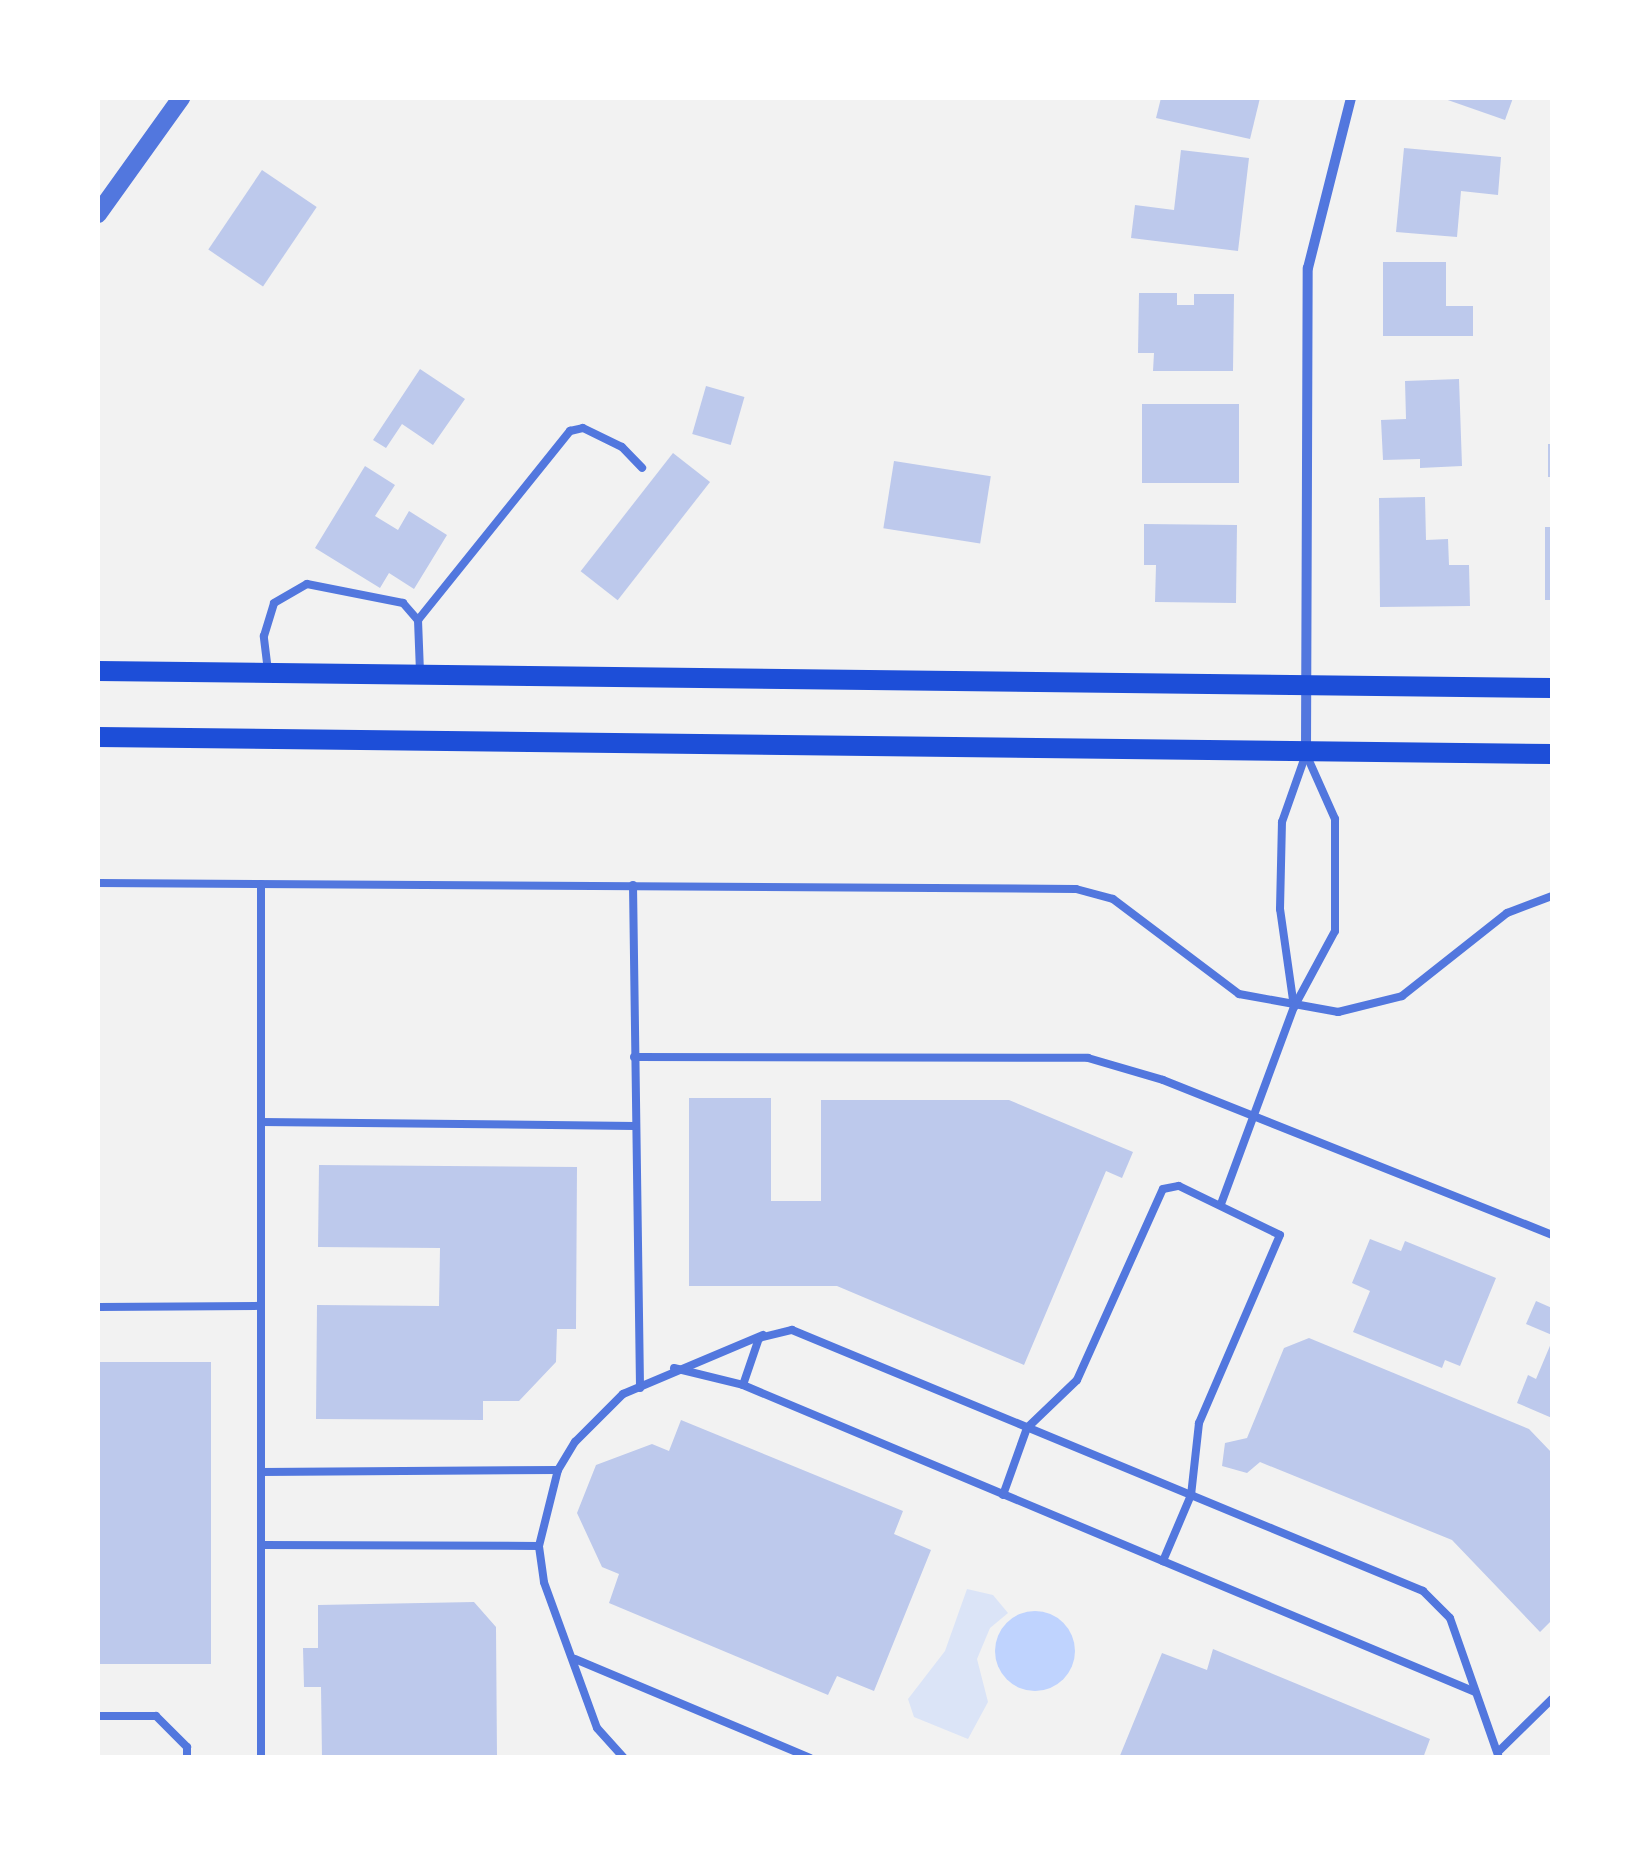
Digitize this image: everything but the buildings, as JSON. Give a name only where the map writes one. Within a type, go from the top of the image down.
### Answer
[{"type":"main road","points":[[98,659],[264,671]]},
{"type":"main road","points":[[98,670],[1552,688]]},
{"type":"main road","points":[[98,737],[1552,754]]},
{"type":"street","points":[[98,214],[180,98]]},
{"type":"street","points":[[1306,754],[1308,268],[1351,98]]},
{"type":"lane","points":[[418,620],[570,431],[583,428],[622,447],[642,468]]},
{"type":"lane","points":[[264,671],[264,636],[274,602],[307,584],[378,594],[403,603],[418,620],[420,672]]},
{"type":"lane","points":[[1294,1008],[1280,909],[1282,822],[1306,754]]},
{"type":"lane","points":[[1220,1204],[1257,1118],[1294,1008],[1335,932],[1335,820],[1306,754]]},
{"type":"lane","points":[[98,884],[1076,889],[1113,899],[1239,994],[1294,1008],[1338,1012],[1402,996],[1507,913],[1552,896]]},
{"type":"lane","points":[[261,1758],[262,884]]},
{"type":"lane","points":[[633,885],[640,1388]]},
{"type":"lane","points":[[634,1057],[1088,1058],[1257,1118],[1552,1235]]},
{"type":"lane","points":[[262,1122],[635,1126]]},
{"type":"lane","points":[[1003,1495],[1027,1428],[1077,1380],[1163,1189],[1180,1186],[1280,1235],[1199,1422],[1191,1495],[1163,1562]]},
{"type":"lane","points":[[98,1307],[262,1306]]},
{"type":"lane","points":[[624,1758],[597,1728],[575,1659],[556,1629],[539,1546],[558,1470],[604,1408],[674,1368],[774,1331],[792,1330],[1432,1596],[1450,1618],[1499,1754],[1552,1699]]},
{"type":"lane","points":[[743,1385],[759,1338],[774,1331]]},
{"type":"lane","points":[[674,1368],[743,1385],[1476,1692]]},
{"type":"lane","points":[[262,1472],[558,1470]]},
{"type":"lane","points":[[262,1545],[539,1546]]},
{"type":"lane","points":[[575,1659],[810,1758]]},
{"type":"lane","points":[[98,1716],[156,1716],[187,1747],[187,1758]]},
{"type":"shaded area","points":[[967,1589],[993,1595],[1008,1613],[990,1628],[977,1659],[988,1702],[968,1739],[914,1717],[908,1699],[945,1651]]},
{"type":"water","points":[[1035,1611],[1050,1614],[1063,1623],[1072,1636],[1072,1666],[1063,1679],[1050,1688],[1035,1691],[1020,1688],[1007,1679],[998,1666],[995,1651],[998,1636],[1007,1623],[1020,1614]]}]
